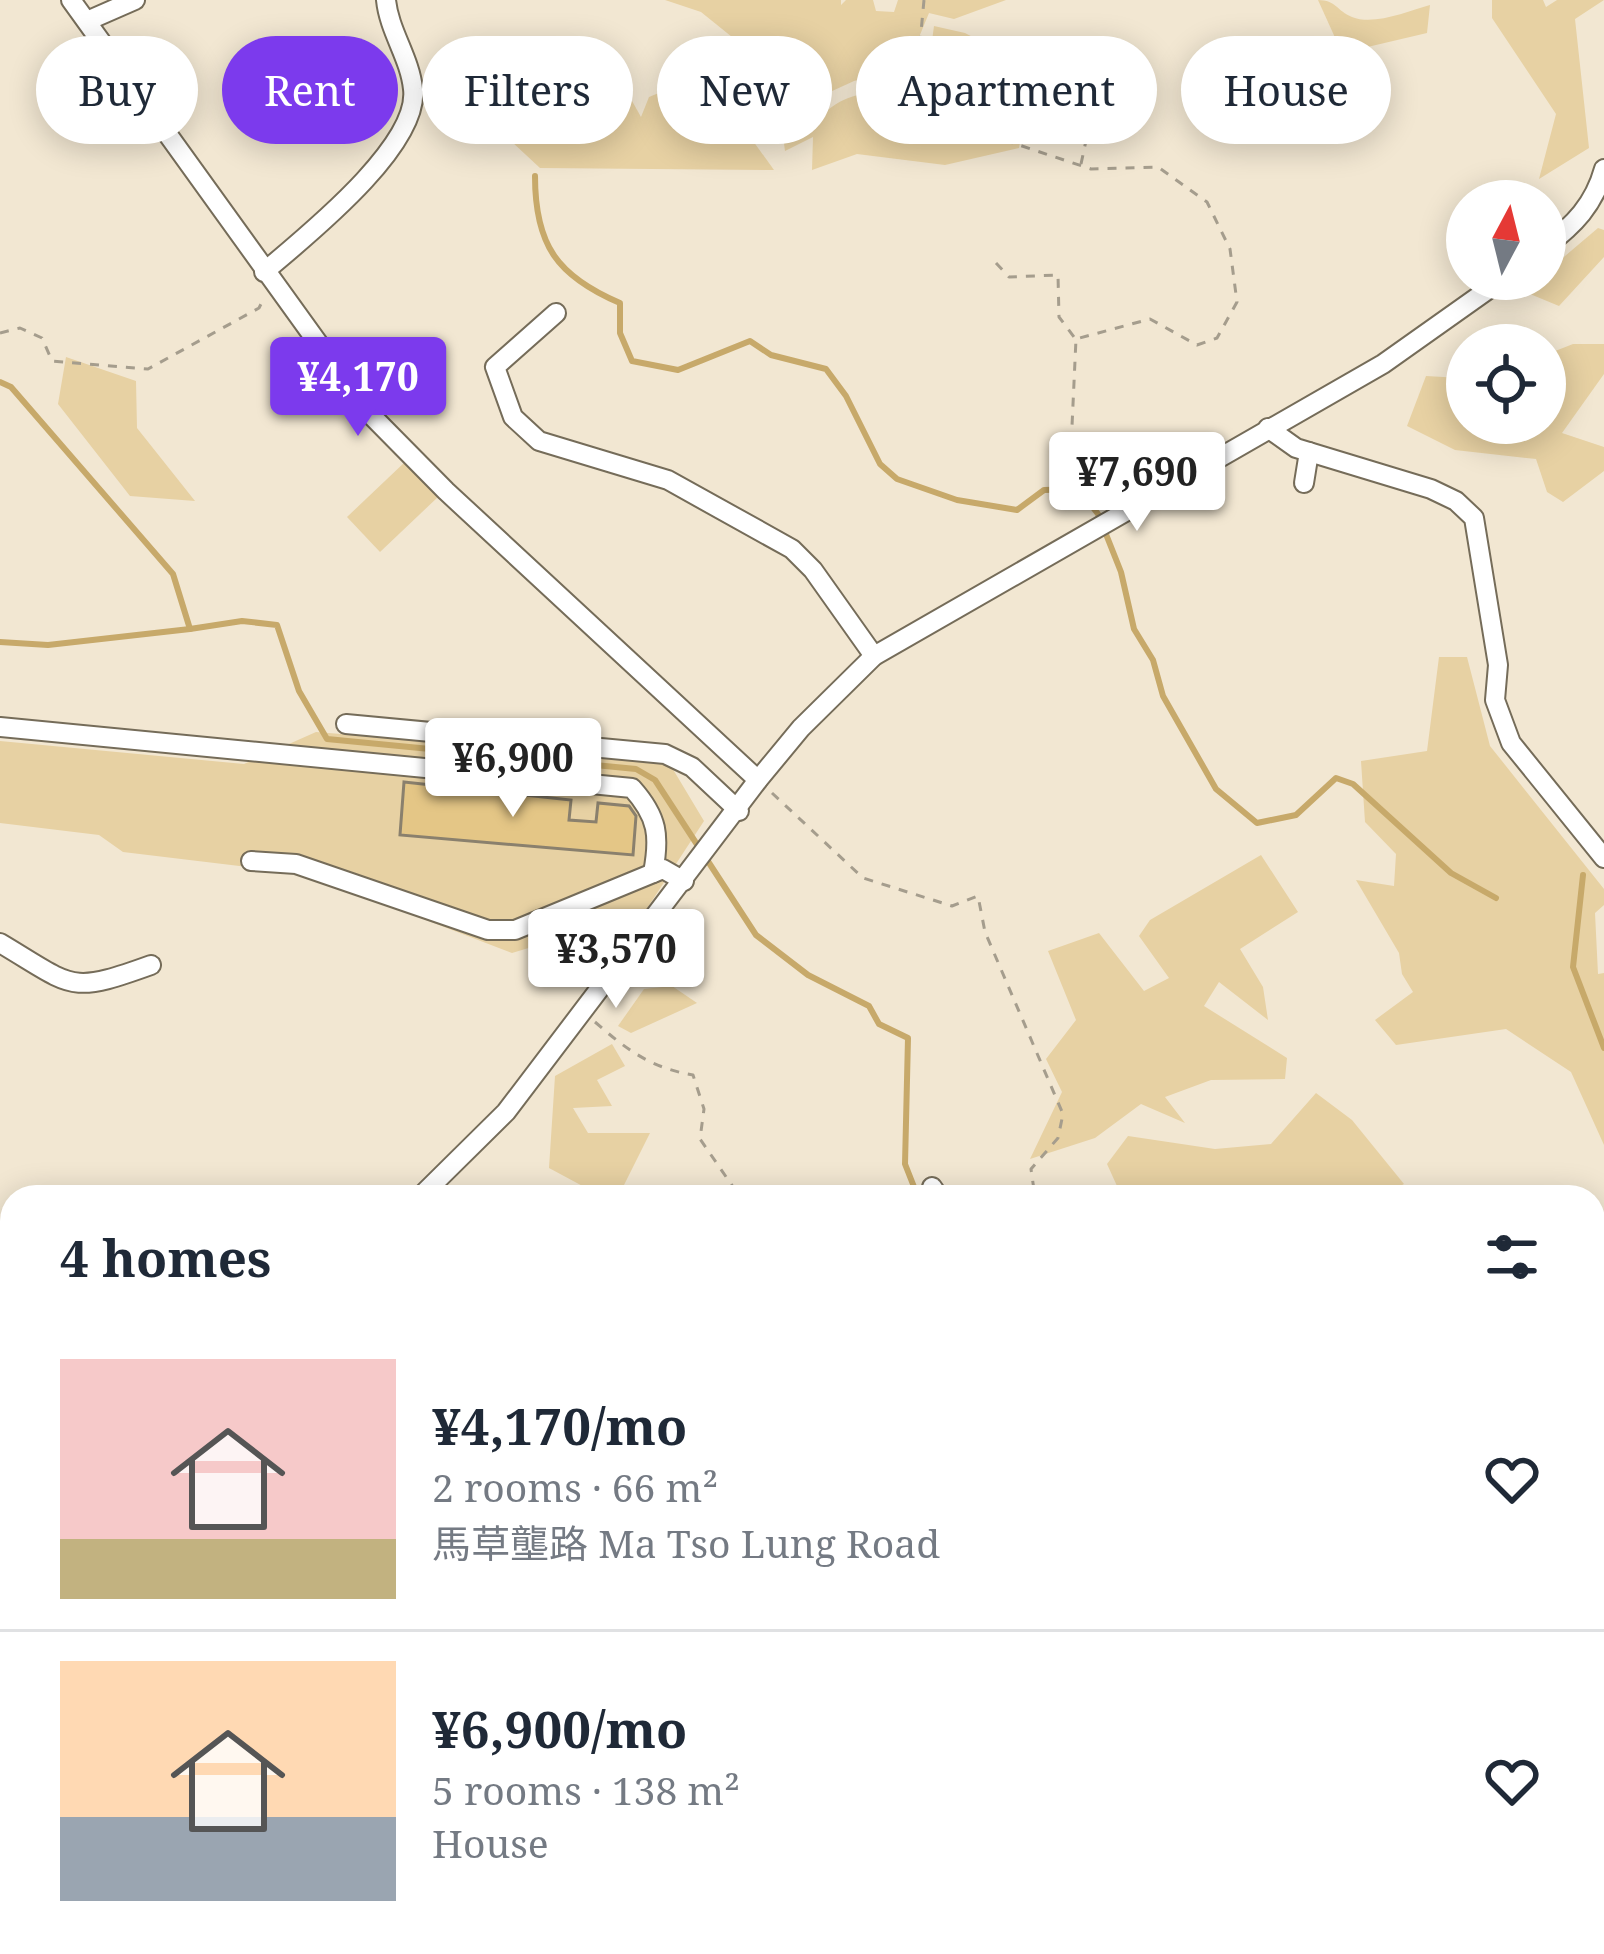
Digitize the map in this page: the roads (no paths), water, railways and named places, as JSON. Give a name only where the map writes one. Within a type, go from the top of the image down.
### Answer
[{"type":"street","points":[[71,0],[367,411],[446,491],[758,779]]},
{"type":"street","points":[[87,21],[135,0]]},
{"type":"street","points":[[267,277],[410,122],[413,87],[386,0]]},
{"type":"street","points":[[1566,231],[1598,190],[1604,170]]},
{"type":"street","points":[[432,1185],[506,1112],[739,811],[758,779],[801,728],[874,656],[1408,348],[1475,300]]},
{"type":"street","points":[[556,314],[495,368],[513,417],[526,431],[558,450],[668,480],[792,549],[813,570],[874,656]]},
{"type":"street","points":[[1268,428],[1309,452],[1431,489],[1456,501],[1474,518],[1498,665],[1495,700],[1511,743],[1604,859]]},
{"type":"street","points":[[1304,483],[1309,452]]},
{"type":"street","points":[[346,724],[665,754],[692,766],[739,811]]},
{"type":"street","points":[[0,727],[632,788],[648,806],[660,834],[653,873]]},
{"type":"street","points":[[251,861],[296,864],[488,930],[515,930],[663,869],[684,881]]},
{"type":"street","points":[[0,943],[77,986],[95,985],[151,965]]},
{"type":"waterway","points":[[535,176],[545,239],[565,269],[620,303],[620,333],[632,361],[678,370],[750,341],[771,355],[826,369],[846,396],[880,464],[897,479],[957,500],[1017,510],[1044,490],[1079,489],[1098,514],[1121,572],[1134,629],[1153,660],[1163,696],[1216,789],[1257,823],[1296,815],[1336,778],[1353,784],[1451,873],[1496,898]]},
{"type":"waterway","points":[[0,382],[11,387],[173,574],[190,629],[242,621],[277,625],[299,691],[327,739],[636,769],[655,780],[756,935],[808,975],[869,1006],[879,1024],[908,1038],[905,1164],[913,1185]]},
{"type":"waterway","points":[[0,642],[48,645],[190,629]]},
{"type":"waterway","points":[[1583,875],[1573,967],[1604,1048]]}]
